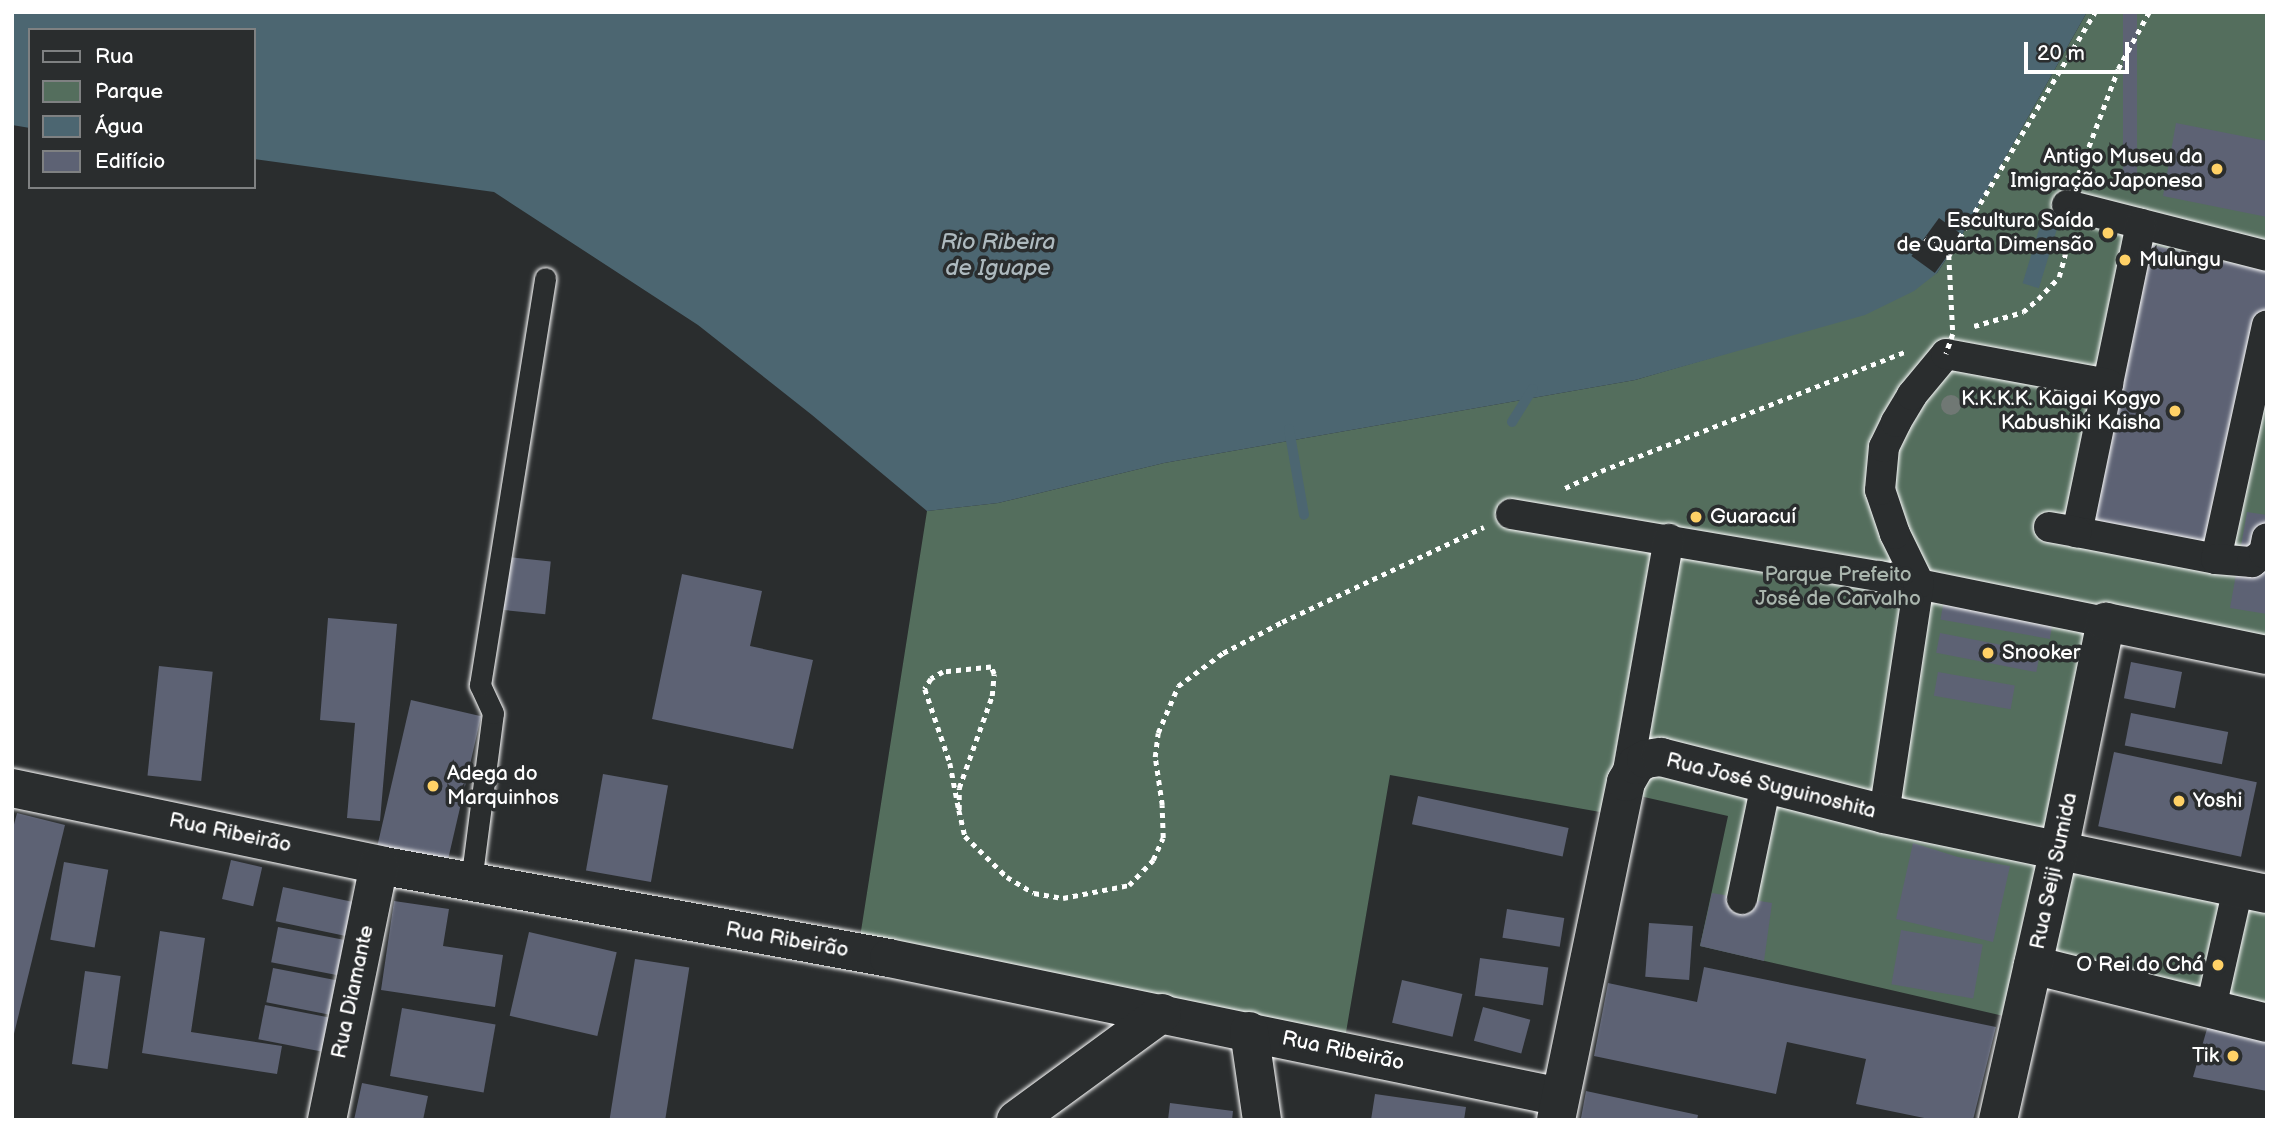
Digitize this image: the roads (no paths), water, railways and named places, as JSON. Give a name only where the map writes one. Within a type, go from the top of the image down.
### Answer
[{"type":"street","points":[[2067,205],[2267,256]]},
{"type":"street","points":[[2141,224],[2108,384],[2063,530],[2216,559],[2252,562],[2264,553],[2267,538]]},
{"type":"street","points":[[2216,559],[2267,325]]},
{"type":"street","points":[[1884,814],[1919,583],[1882,502],[1880,468],[1884,447],[1912,395],[1946,354],[2108,384]]},
{"type":"street","points":[[1511,514],[1919,583],[2267,655]]},
{"type":"street","points":[[1558,1108],[1626,782],[1669,539]]},
{"type":"street","name":"Rua Seiji Sumida","points":[[1998,1120],[2059,850],[2106,621]]},
{"type":"street","name":"Rua José Suguinoshita","points":[[1626,782],[1640,761],[1661,757],[1884,814],[2253,891]]},
{"type":"street","points":[[1742,899],[1766,784]]},
{"type":"street","name":"Rua Ribeirão","points":[[12,788],[379,865],[889,958],[1250,1031],[1558,1108]]},
{"type":"street","name":"Rua Diamante","points":[[327,1120],[379,865]]},
{"type":"street","points":[[2211,1008],[2253,891]]},
{"type":"street","points":[[2033,965],[2267,1023]]},
{"type":"street","points":[[1016,1120],[1162,1013]]},
{"type":"street","points":[[1250,1031],[1262,1120]]},
{"type":"lane","points":[[471,882],[493,713],[480,685],[545,278]]},
{"type":"water","name":"Rio Ribeira de Iguape","points":[[12,12],[2087,12],[1962,235],[1937,273],[1914,291],[1865,315],[1635,380],[1164,463],[998,503],[927,511],[698,325],[494,192],[256,159],[256,28],[28,28],[28,128],[12,125]]},
{"type":"water","points":[[2041,223],[2057,228],[2039,288],[2023,283]]},
{"type":"waterway","points":[[1512,422],[1533,389]]},
{"type":"waterway","points":[[1289,429],[1304,515]]},
{"type":"place","name":"Antigo Museu da Imigração Japonesa","points":[[2217,169]]},
{"type":"place","name":"Escultura Saída de Quarta Dimensão","points":[[2108,233]]},
{"type":"place","name":"Mulungu","points":[[2125,260]]},
{"type":"place","name":"K.K.K.K. Kaigai Kogyo Kabushiki Kaisha","points":[[2175,411]]},
{"type":"place","name":"Guaracuí","points":[[1696,517]]},
{"type":"place","name":"Snooker","points":[[1988,653]]},
{"type":"place","name":"Adega do Marquinhos","points":[[433,786]]},
{"type":"place","name":"Yoshi","points":[[2179,801]]},
{"type":"place","name":"O Rei do Chá","points":[[2218,965]]},
{"type":"place","name":"Tik","points":[[2233,1056]]},
{"type":"park label","name":"Parque Prefeito José de Carvalho","points":[[1838,587]]}]
